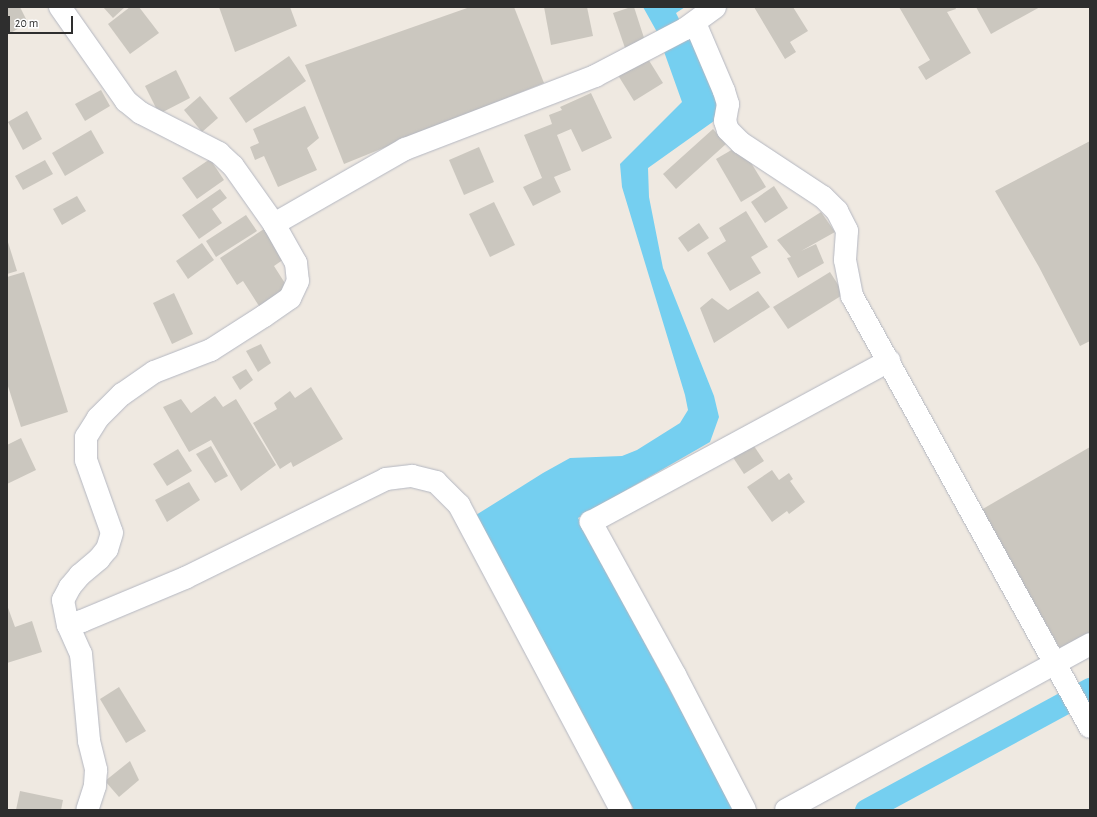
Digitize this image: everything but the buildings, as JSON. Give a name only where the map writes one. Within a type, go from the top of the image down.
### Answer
[{"type":"street","points":[[60,7],[126,101],[141,112],[219,153],[233,166],[274,224],[296,263],[298,281],[290,298],[211,350],[154,372],[122,394],[98,418],[86,437],[86,460],[112,533],[106,549],[99,559],[80,575],[70,587],[63,600],[68,625],[81,654],[89,741],[96,770],[95,786],[87,810]]},
{"type":"street","points":[[274,224],[405,149],[595,76],[695,23],[715,7]]},
{"type":"street","points":[[695,23],[724,91],[728,104],[725,121],[728,130],[741,143],[822,197],[836,211],[846,231],[845,260],[852,296],[1090,728]]},
{"type":"street","points":[[745,810],[591,522],[889,361]]},
{"type":"street","points":[[68,625],[82,621],[185,578],[386,479],[412,476],[436,482],[459,505],[621,810]]},
{"type":"street","points":[[786,810],[1090,644]]},
{"type":"water","points":[[643,7],[685,7],[676,13],[686,33],[691,32],[718,97],[714,121],[648,168],[649,197],[663,268],[714,396],[719,417],[710,442],[578,518],[725,793],[738,810],[634,810],[476,515],[570,458],[622,456],[637,450],[680,423],[688,410],[685,395],[622,187],[620,164],[682,102],[657,32]]},
{"type":"waterway","points":[[866,810],[1090,689]]}]
